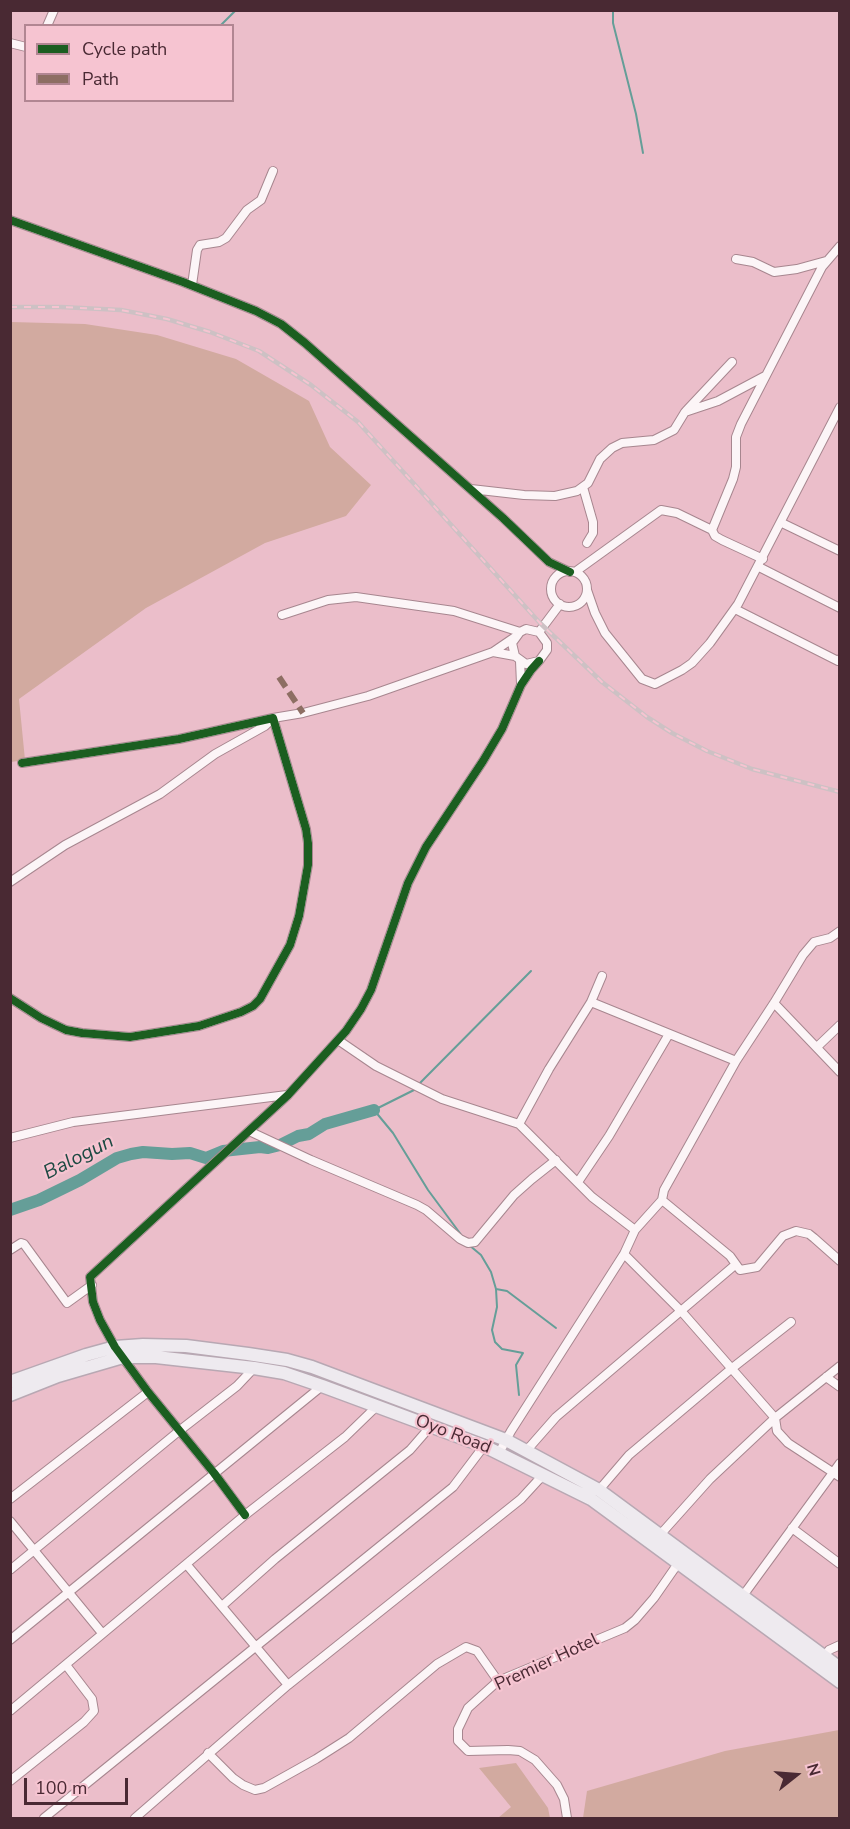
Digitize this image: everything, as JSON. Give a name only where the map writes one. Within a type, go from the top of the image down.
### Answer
[{"type":"main road","name":"Oyo Road","points":[[10,1382],[52,1365],[160,1344],[287,1360],[312,1367],[506,1440],[599,1490],[659,1536],[681,1558],[761,1626],[840,1682]]},
{"type":"main road","name":"Oyo Road","points":[[10,1395],[119,1352],[284,1373],[484,1446],[591,1499],[742,1597],[840,1668]]},
{"type":"street","points":[[48,24],[54,10]]},
{"type":"street","points":[[192,285],[197,250],[200,245],[219,242],[226,237],[247,210],[261,200],[273,171]]},
{"type":"street","points":[[10,220],[192,285],[256,311],[281,324],[471,489],[549,562],[572,572],[585,581],[595,613],[605,633],[634,671],[642,679],[655,684],[692,663],[724,626],[761,563],[840,407]]},
{"type":"street","points":[[712,530],[733,479],[736,467],[736,437],[822,267],[840,246]]},
{"type":"street","points":[[736,259],[753,262],[774,272],[797,269],[828,260]]},
{"type":"street","points":[[471,489],[555,496],[577,492],[588,483],[600,459],[612,448],[622,443],[654,440],[674,430],[685,412],[732,362]]},
{"type":"street","points":[[685,412],[718,401],[766,375]]},
{"type":"street","points":[[583,487],[593,533],[587,543]]},
{"type":"street","points":[[554,580],[561,574],[572,572],[661,510],[677,513],[712,530],[715,536],[840,609]]},
{"type":"street","points":[[782,523],[840,551]]},
{"type":"street","points":[[549,562],[554,580],[552,593],[560,604],[568,607],[577,605],[584,599],[587,590]]},
{"type":"street","points":[[282,615],[328,600],[357,597],[454,611],[517,634]]},
{"type":"street","points":[[539,632],[560,604]]},
{"type":"street","points":[[577,605],[595,613]]},
{"type":"street","points":[[735,609],[840,660]]},
{"type":"street","points":[[22,763],[179,739],[303,713],[368,696],[493,652],[526,629],[539,632],[547,643],[547,650],[521,685],[502,729],[426,847],[408,884],[371,990],[338,1040],[288,1095],[90,1277],[93,1302],[100,1320],[119,1352],[245,1515]]},
{"type":"street","points":[[517,634],[512,650],[518,659],[521,685]]},
{"type":"street","points":[[493,652],[518,659],[526,664],[539,661]]},
{"type":"street","points":[[10,882],[65,845],[160,794],[214,754],[265,726],[273,718]]},
{"type":"street","points":[[10,998],[41,1018],[66,1030],[82,1034],[130,1038],[199,1026],[253,1006],[262,995],[290,945],[299,916],[308,865],[306,829],[273,718]]},
{"type":"street","points":[[499,1453],[624,1254],[635,1230],[662,1200],[664,1190],[736,1061],[802,955],[814,942],[830,938],[840,931]]},
{"type":"street","points":[[519,1125],[549,1069],[591,1002],[602,976]]},
{"type":"street","points":[[591,1002],[736,1061]]},
{"type":"street","points":[[774,1003],[840,1072]]},
{"type":"street","points":[[817,1047],[840,1025]]},
{"type":"street","points":[[578,1182],[609,1136],[669,1034]]},
{"type":"street","points":[[338,1040],[376,1066],[442,1099],[519,1125],[592,1197],[635,1230]]},
{"type":"street","points":[[10,1138],[73,1122],[288,1095]]},
{"type":"street","points":[[249,1131],[417,1205],[465,1241],[475,1242],[514,1195],[556,1160]]},
{"type":"street","points":[[662,1200],[730,1256],[740,1270],[757,1267],[783,1236],[796,1231],[809,1234],[840,1261]]},
{"type":"street","points":[[10,1250],[21,1243],[24,1244],[67,1304],[92,1285]]},
{"type":"street","points":[[624,1254],[682,1312],[775,1418],[777,1431],[788,1443],[836,1475]]},
{"type":"street","points":[[527,1450],[556,1417],[735,1265]]},
{"type":"street","points":[[599,1490],[629,1455],[791,1322]]},
{"type":"street","points":[[659,1536],[710,1479],[775,1418],[840,1366]]},
{"type":"street","points":[[10,1570],[237,1386],[254,1368]]},
{"type":"street","points":[[826,1377],[840,1387]]},
{"type":"street","points":[[10,1640],[322,1386]]},
{"type":"street","points":[[10,1499],[148,1392]]},
{"type":"street","points":[[10,1711],[245,1515],[345,1437],[376,1407]]},
{"type":"street","points":[[222,1606],[275,1559],[410,1450],[430,1427]]},
{"type":"street","points":[[44,1818],[453,1487],[484,1446]]},
{"type":"street","points":[[742,1597],[792,1528],[836,1475],[840,1463]]},
{"type":"street","points":[[135,1818],[288,1685],[370,1622],[420,1578],[502,1516],[543,1475]]},
{"type":"street","points":[[10,1521],[102,1633]]},
{"type":"street","points":[[792,1528],[840,1564]]},
{"type":"street","name":"Premier Hotel","points":[[567,1818],[564,1799],[557,1785],[535,1760],[520,1751],[468,1751],[458,1741],[458,1729],[468,1708],[498,1682],[625,1628],[654,1598],[681,1558]]},
{"type":"street","points":[[187,1565],[288,1685]]},
{"type":"street","points":[[824,1657],[829,1650],[840,1645]]},
{"type":"street","points":[[208,1754],[243,1785],[255,1790],[264,1788],[316,1760],[349,1738],[437,1664],[466,1647],[477,1651],[498,1682]]},
{"type":"street","points":[[10,1781],[94,1712],[92,1699],[66,1665]]},
{"type":"shaded area","points":[[11,322],[85,324],[157,335],[236,359],[309,401],[330,447],[371,485],[346,516],[265,543],[146,608],[19,699],[25,760],[11,762]]},
{"type":"shaded area","points":[[839,1730],[839,1818],[583,1818],[587,1791],[725,1751]]},
{"type":"shaded area","points":[[516,1763],[548,1808],[550,1818],[498,1818],[511,1807],[479,1768]]},
{"type":"waterway","points":[[222,24],[236,10]]},
{"type":"waterway","points":[[613,10],[613,23],[636,114],[643,153]]},
{"type":"waterway","points":[[419,1084],[531,971]]},
{"type":"waterway","points":[[416,1089],[374,1110],[393,1133],[428,1190],[462,1236]]},
{"type":"waterway","name":"Balogun","points":[[10,1210],[39,1200],[80,1180],[117,1158],[131,1154],[190,1153],[206,1158],[223,1151],[268,1148],[309,1134],[325,1124],[374,1110]]},
{"type":"waterway","points":[[469,1245],[481,1255],[491,1272],[496,1289],[497,1307],[492,1330],[495,1342],[502,1349],[523,1353],[516,1365],[519,1395]]},
{"type":"waterway","points":[[496,1289],[507,1291],[556,1328]]},
{"type":"railway","points":[[10,307],[121,310],[167,319],[210,332],[259,351],[311,385],[358,422],[540,623],[602,682],[647,717],[707,751],[752,769],[840,792]]},
{"type":"marked path","points":[[279,677],[303,713]]},
{"type":"cycle path","points":[[10,220],[183,282],[256,311],[281,324],[503,518],[549,562],[570,572]]},
{"type":"cycle path","points":[[245,1515],[115,1347],[93,1302],[90,1277],[288,1095],[346,1031],[371,990],[408,883],[426,847],[483,761],[502,729],[521,685],[539,661]]},
{"type":"cycle path","points":[[10,998],[41,1018],[66,1030],[130,1037],[199,1026],[241,1012],[253,1006],[260,999],[290,945],[299,916],[308,865],[306,829],[273,718],[179,739],[22,763]]}]
